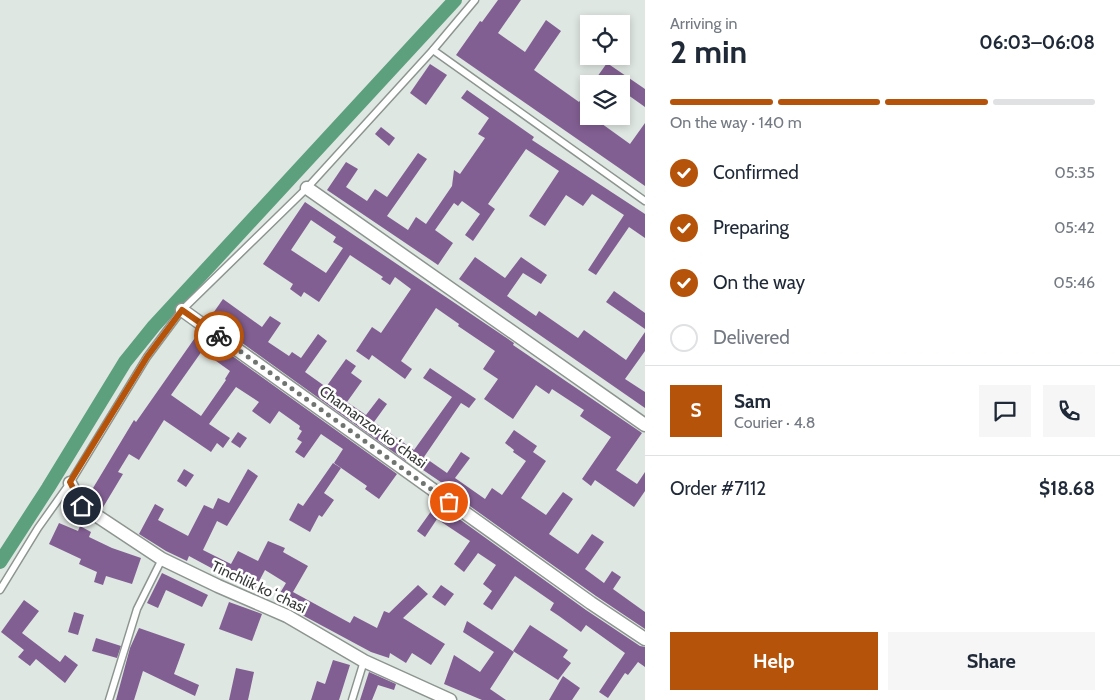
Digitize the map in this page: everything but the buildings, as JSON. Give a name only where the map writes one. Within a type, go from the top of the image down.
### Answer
[{"type":"street","points":[[307,188],[645,425]]},
{"type":"street","name":"Chamanzor koʻchasi","points":[[182,310],[591,603],[645,639]]},
{"type":"street","name":"Tinchlik koʻchasi","points":[[70,482],[82,506],[162,559],[218,586],[288,616],[364,661],[450,700]]},
{"type":"lane","points":[[0,590],[38,528],[70,482],[147,357],[182,310],[307,188],[434,50],[475,0]]},
{"type":"lane","points":[[434,50],[645,201]]},
{"type":"lane","points":[[109,700],[137,609],[162,559]]},
{"type":"lane","points":[[352,700],[364,661]]},
{"type":"waterway","points":[[0,562],[125,362],[154,326],[455,0]]},
{"type":"way so far","points":[[219,336],[449,502]]},
{"type":"route","points":[[82,506],[70,482],[147,357],[182,310],[219,336]]}]
